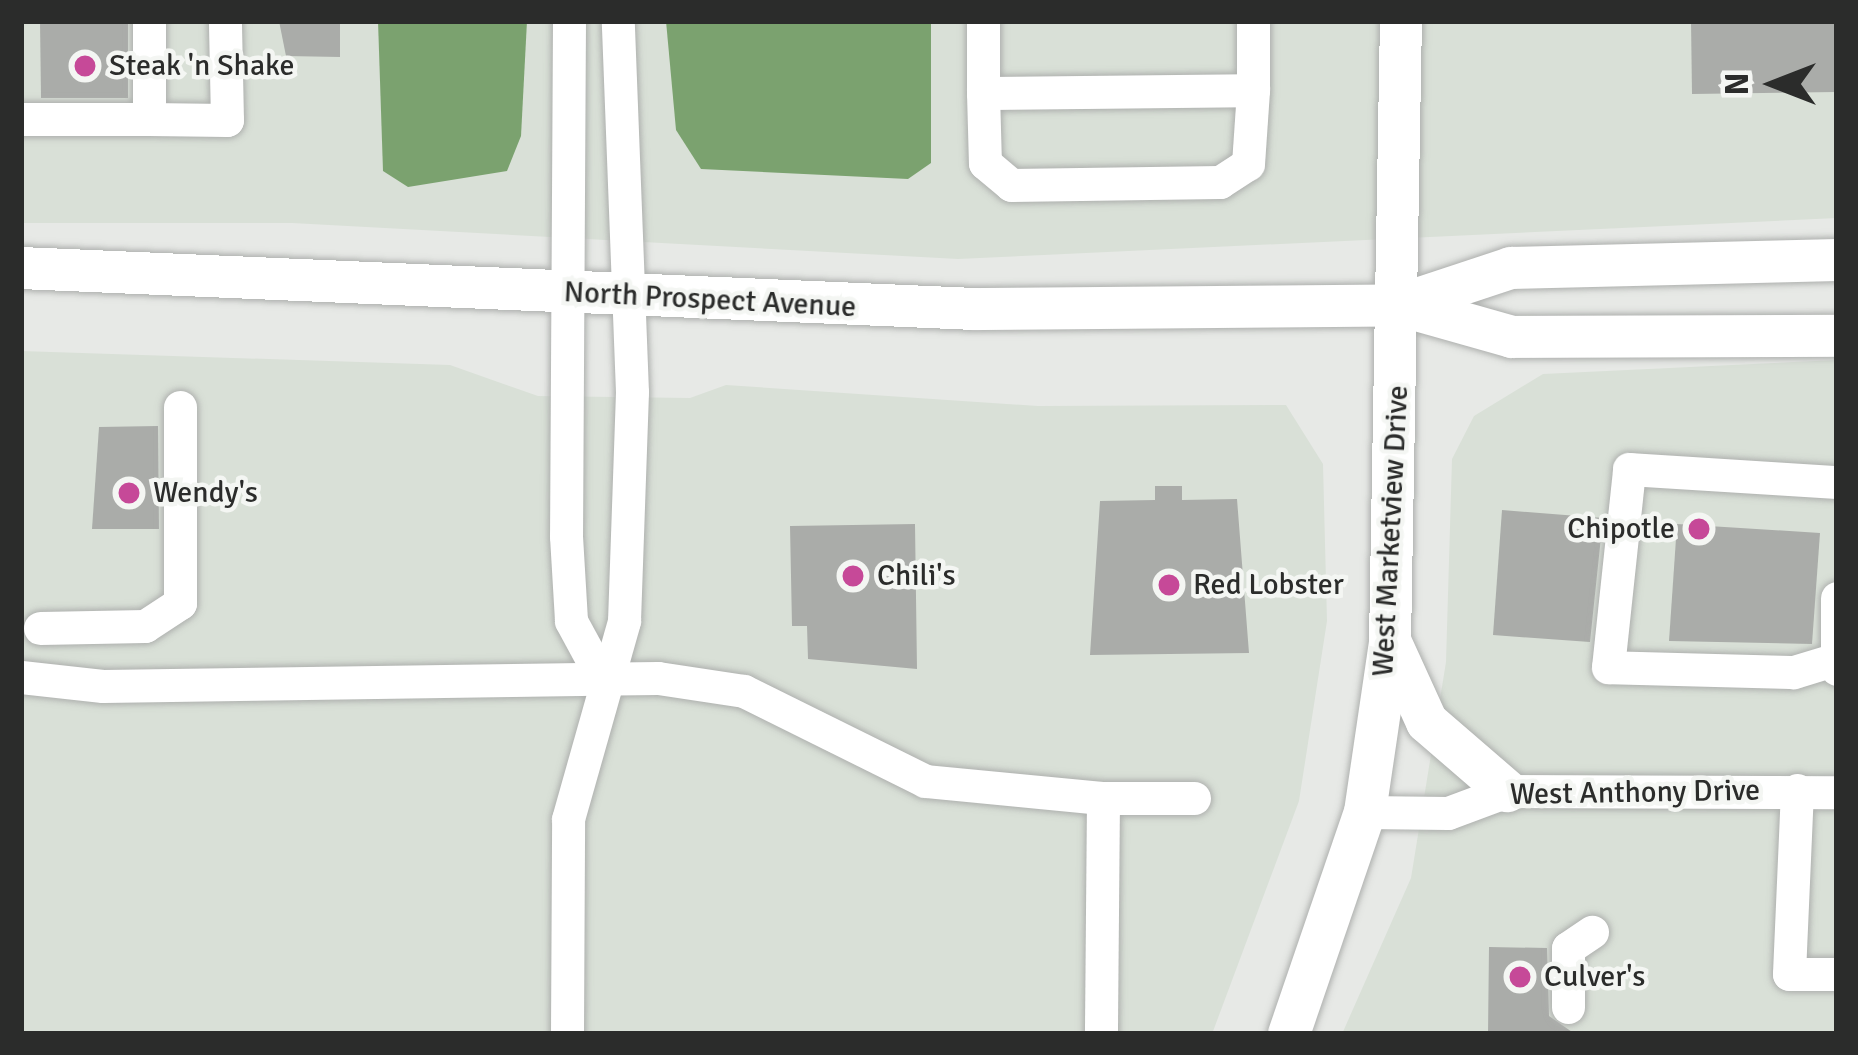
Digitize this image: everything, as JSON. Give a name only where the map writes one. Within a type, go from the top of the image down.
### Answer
[{"type":"main road","name":"West Marketview Drive","points":[[1289,1032],[1365,812],[1390,642],[1401,21]]},
{"type":"main road","name":"North Prospect Avenue","points":[[1399,304],[1511,268],[1837,260]]},
{"type":"main road","name":"North Prospect Avenue","points":[[21,268],[906,309],[1399,304],[1511,337],[1837,336]]},
{"type":"main road","points":[[1390,642],[1427,722],[1507,791]]},
{"type":"street","points":[[149,21],[149,119]]},
{"type":"street","points":[[21,119],[226,120],[225,21]]},
{"type":"street","points":[[569,21],[571,621],[602,678]]},
{"type":"street","points":[[567,1034],[568,819],[602,678],[624,621],[628,296],[618,21]]},
{"type":"street","points":[[983,21],[986,164],[1011,184],[1220,182],[1249,164],[1253,21]]},
{"type":"street","points":[[983,93],[1253,90]]},
{"type":"street","points":[[40,628],[145,626],[180,603],[180,407]]},
{"type":"street","points":[[1837,482],[1629,469],[1608,667],[1793,672],[1833,665],[1837,598]]},
{"type":"street","points":[[21,676],[103,686],[602,678],[744,692],[970,792],[1194,798]]},
{"type":"street","points":[[1797,790],[1789,974],[1837,974]]},
{"type":"street","name":"West Anthony Drive","points":[[1365,812],[1448,813],[1507,791],[1837,792]]},
{"type":"street","points":[[1101,1034],[1102,798]]},
{"type":"street","points":[[1568,1006],[1568,948],[1592,932]]},
{"type":"shaded area","points":[[21,21],[1837,21],[1837,218],[958,259],[292,223],[21,223]]},
{"type":"shaded area","points":[[378,21],[527,21],[521,136],[507,171],[408,187],[383,171]]},
{"type":"shaded area","points":[[666,21],[931,21],[931,163],[908,179],[701,169],[676,130]]},
{"type":"shaded area","points":[[21,351],[450,365],[538,396],[690,398],[726,385],[1038,406],[1286,405],[1323,464],[1327,621],[1299,801],[1212,1034],[21,1034]]},
{"type":"shaded area","points":[[1837,360],[1837,1034],[1342,1034],[1411,878],[1446,662],[1452,459],[1474,416],[1543,374]]},
{"type":"building","name":"Steak 'n Shake","points":[[40,21],[128,21],[128,98],[41,98]]},
{"type":"building","points":[[279,21],[340,21],[340,57],[286,56]]},
{"type":"building","points":[[1691,21],[1837,21],[1837,92],[1692,94]]},
{"type":"building","name":"Wendy's","points":[[158,426],[159,529],[92,529],[99,427]]},
{"type":"building","name":"Red Lobster","points":[[1155,486],[1182,486],[1182,500],[1237,499],[1249,653],[1090,655],[1100,501],[1155,500]]},
{"type":"building","points":[[1502,510],[1603,518],[1590,642],[1493,635]]},
{"type":"building","name":"Chili's","points":[[915,524],[917,669],[808,659],[807,626],[792,626],[790,526]]},
{"type":"building","points":[[1677,524],[1820,533],[1812,644],[1669,641]]},
{"type":"building","name":"Culver's","points":[[1489,947],[1547,948],[1549,1016],[1575,1034],[1488,1034]]},
{"type":"place","name":"Steak 'n Shake","points":[[85,66]]},
{"type":"place","name":"Wendy's","points":[[129,493]]},
{"type":"place","name":"Chipotle","points":[[1699,529]]},
{"type":"place","name":"Chili's","points":[[853,576]]},
{"type":"place","name":"Red Lobster","points":[[1169,585]]},
{"type":"place","name":"Culver's","points":[[1520,977]]}]
